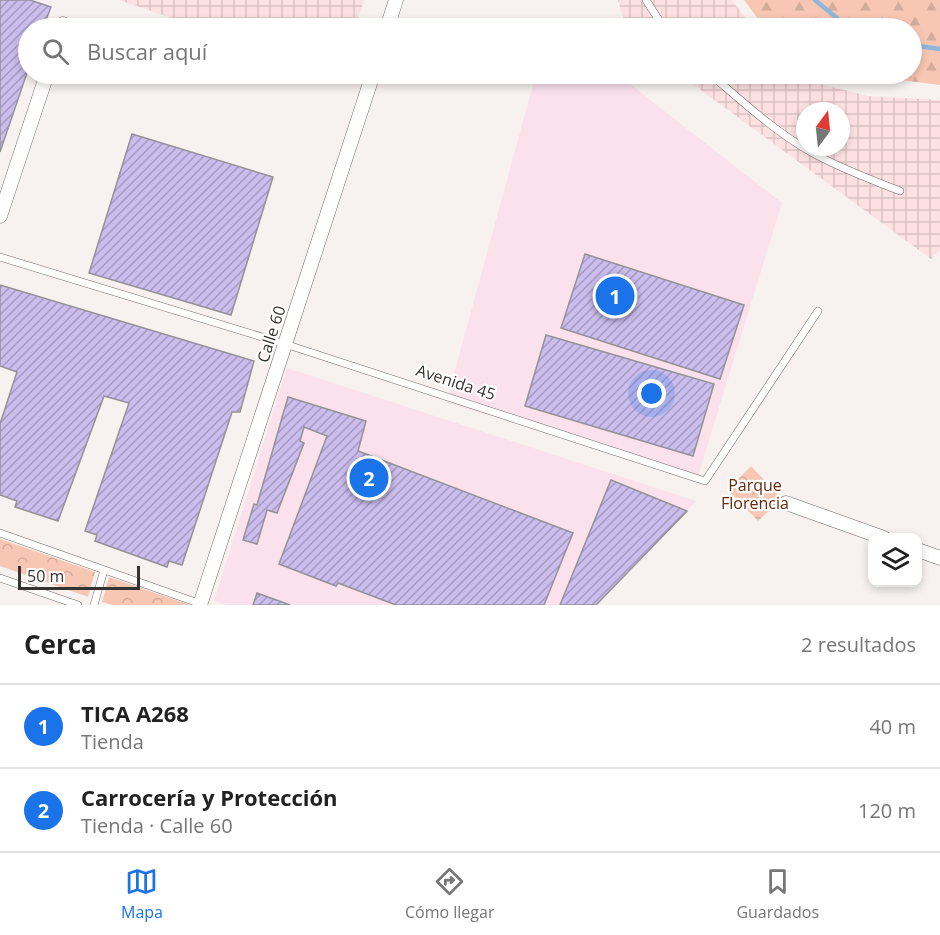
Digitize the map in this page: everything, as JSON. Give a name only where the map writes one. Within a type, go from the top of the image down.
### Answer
[{"type":"street","points":[[390,18],[396,0]]},
{"type":"street","points":[[0,216],[44,84]]},
{"type":"street","name":"Calle 60","points":[[201,604],[370,84]]},
{"type":"street","points":[[786,503],[872,533]]},
{"type":"street","points":[[922,551],[940,558]]},
{"type":"lane","points":[[646,0],[658,18]]},
{"type":"lane","points":[[722,84],[756,113],[808,151],[834,165],[900,191]]},
{"type":"lane","name":"Avenida 45","points":[[0,257],[285,344],[705,481],[818,311]]},
{"type":"lane","points":[[0,533],[201,604]]},
{"type":"lane","points":[[94,605],[104,570]]},
{"type":"lane","points":[[0,578],[78,605]]},
{"type":"shaded area","points":[[119,0],[364,0],[358,18],[171,18]]},
{"type":"shaded area","points":[[618,0],[732,0],[746,18],[623,18]]},
{"type":"shaded area","points":[[533,84],[630,84],[782,203],[698,476],[446,403]]},
{"type":"shaded area","points":[[693,84],[821,84],[868,96],[940,100],[940,250],[931,259]]},
{"type":"shaded area","points":[[287,368],[696,501],[596,605],[227,605],[214,601]]},
{"type":"green space","points":[[744,0],[940,0],[940,85],[922,83],[922,18],[758,18]]},
{"type":"green space","name":"Parque Florencia","points":[[751,466],[782,499],[758,521],[728,490]]},
{"type":"green space","points":[[0,539],[95,572],[88,597],[0,566]]},
{"type":"green space","points":[[109,577],[190,605],[112,605],[102,602]]},
{"type":"building","points":[[0,0],[30,0],[51,7],[47,18],[18,18],[18,84],[23,84],[0,152]]},
{"type":"building","points":[[132,134],[273,177],[231,315],[89,273]]},
{"type":"building","points":[[585,254],[744,305],[720,379],[561,328]]},
{"type":"building","points":[[0,285],[254,361],[240,412],[232,412],[182,565],[169,561],[167,567],[95,541],[97,535],[85,531],[129,403],[104,396],[58,521],[15,507],[17,501],[0,495],[0,424],[17,372],[0,366]]},
{"type":"building","points":[[546,335],[714,384],[693,456],[525,406]]},
{"type":"building","points":[[288,397],[366,421],[358,451],[573,533],[544,605],[396,605],[338,583],[336,586],[279,564],[327,436],[304,427],[300,441],[304,443],[277,513],[267,510],[257,544],[243,540],[254,504],[257,505]]},
{"type":"building","points":[[611,480],[687,511],[596,605],[560,605]]},
{"type":"building","points":[[257,593],[290,605],[253,605]]},
{"type":"waterway","points":[[815,0],[837,18]]},
{"type":"waterway","points":[[922,46],[940,49]]},
{"type":"place","name":"TICA A268","points":[[615,296]]},
{"type":"place","name":"Carrocería y Protección","points":[[369,478]]}]
